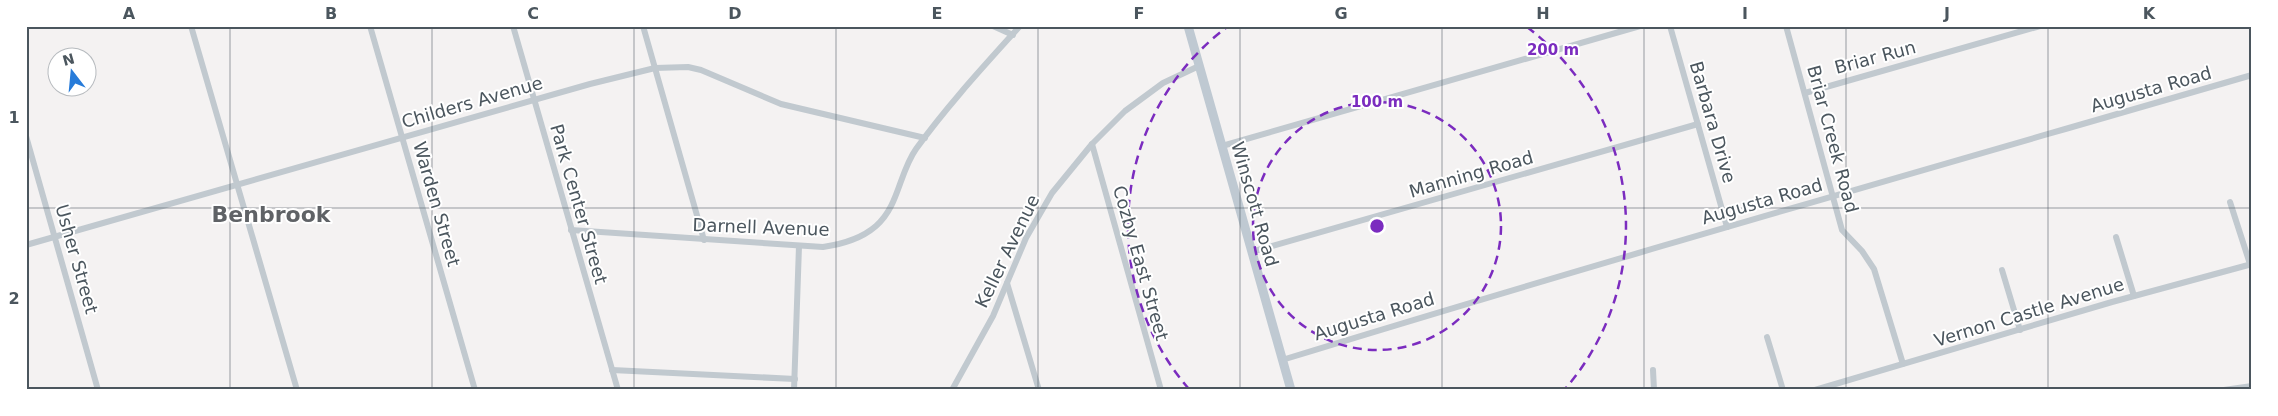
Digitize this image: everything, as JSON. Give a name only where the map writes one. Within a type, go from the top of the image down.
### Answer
[{"type":"main road","name":"Winscott Road","points":[[1191,27],[1199,66],[1291,390]]},
{"type":"street","points":[[191,26],[297,390]]},
{"type":"street","name":"Warden Street","points":[[370,26],[475,390]]},
{"type":"street","name":"Park Center Street","points":[[513,26],[618,390]]},
{"type":"street","points":[[644,26],[704,240]]},
{"type":"street","points":[[993,26],[1013,34]]},
{"type":"street","name":"Darnell Avenue","points":[[571,230],[824,247],[843,244],[865,235],[877,226],[887,214],[915,150],[1020,26]]},
{"type":"street","points":[[1222,146],[1640,26]]},
{"type":"street","name":"Barbara Drive","points":[[1670,26],[1727,227]]},
{"type":"street","name":"Briar Creek Road","points":[[1786,26],[1842,230],[1862,251],[1874,269],[1903,364]]},
{"type":"street","name":"Briar Run","points":[[1805,92],[2040,26]]},
{"type":"street","name":"Childers Avenue","points":[[26,245],[590,84],[656,68],[678,66],[701,70],[781,104],[926,138]]},
{"type":"street","name":"Keller Avenue","points":[[952,390],[993,316],[1026,238],[1052,193],[1092,144],[1144,96],[1163,83],[1199,66]]},
{"type":"street","name":"Augusta Road","points":[[1282,360],[1727,227],[2252,75]]},
{"type":"street","name":"Manning Road","points":[[1251,252],[1698,124]]},
{"type":"street","name":"Usher Street","points":[[26,136],[98,390]]},
{"type":"street","name":"Cozby East Street","points":[[1092,144],[1161,390]]},
{"type":"street","points":[[2230,202],[2251,264]]},
{"type":"street","points":[[2116,237],[2134,296]]},
{"type":"street","points":[[794,390],[799,246]]},
{"type":"street","name":"Vernon Castle Avenue","points":[[1815,390],[2134,296],[2251,264]]},
{"type":"street","points":[[2002,270],[2020,330]]},
{"type":"street","points":[[1007,282],[1038,390]]},
{"type":"street","points":[[1767,337],[1783,390]]},
{"type":"street","points":[[612,370],[794,380]]},
{"type":"street","points":[[1652,370],[1654,390]]},
{"type":"street","points":[[2224,390],[2252,386]]},
{"type":"district","name":"Benbrook","points":[[271,214]]}]
